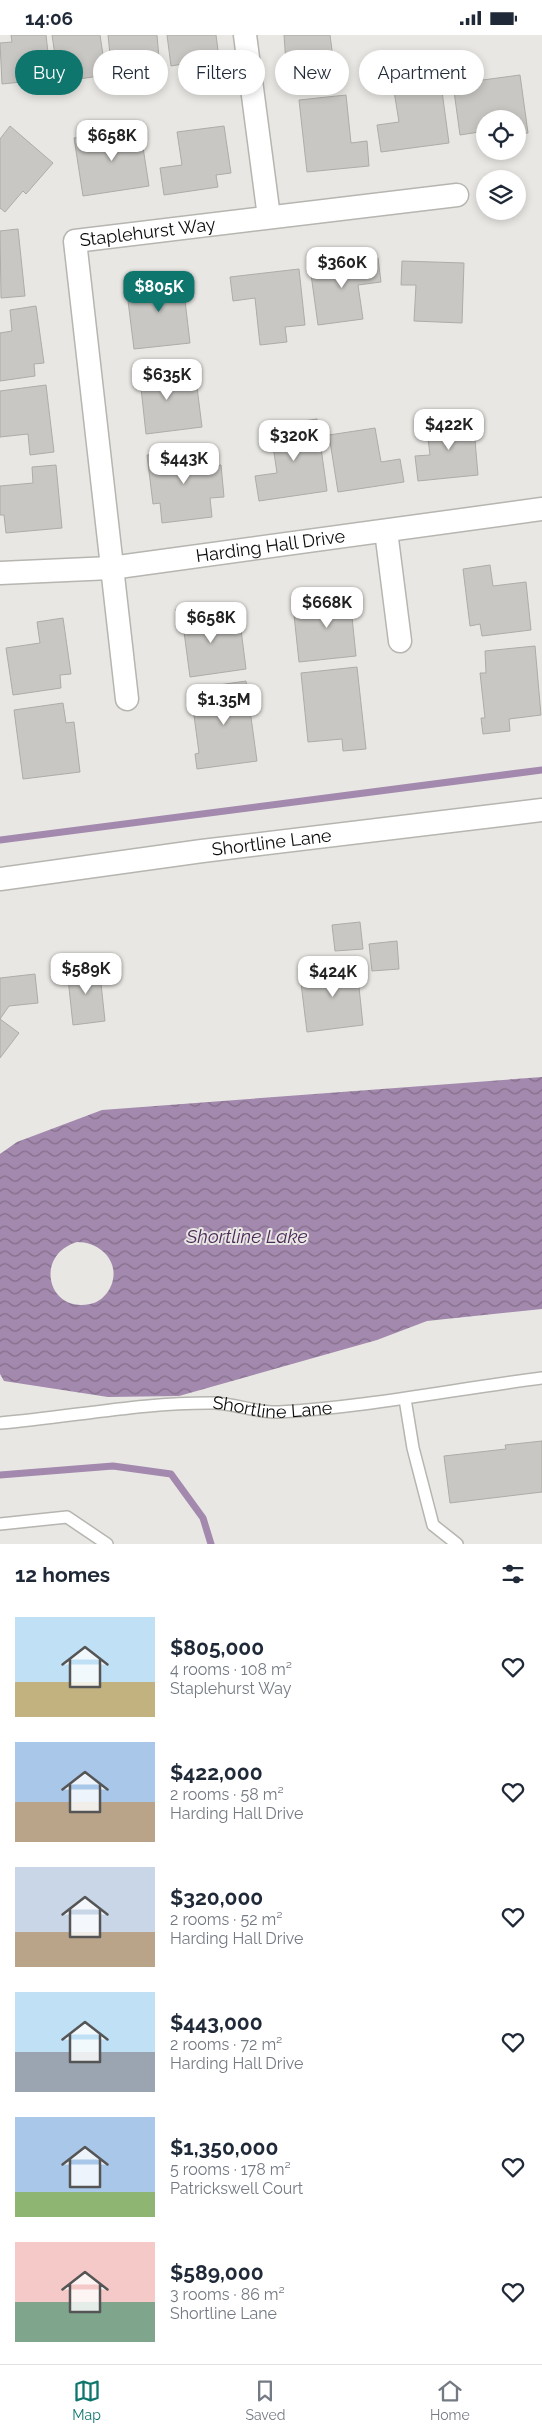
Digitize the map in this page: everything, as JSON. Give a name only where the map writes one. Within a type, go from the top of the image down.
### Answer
[{"type":"street","points":[[245,35],[269,217]]},
{"type":"street","name":"Staplehurst Way","points":[[111,568],[75,241],[457,195]]},
{"type":"street","name":"Harding Hall Drive","points":[[0,573],[111,568],[542,509]]},
{"type":"street","points":[[386,531],[400,641]]},
{"type":"street","points":[[111,568],[127,699]]},
{"type":"street","name":"Shortline Lane","points":[[0,879],[202,851],[542,810]]},
{"type":"lane","name":"Shortline Lane","points":[[0,1423],[50,1419],[102,1410],[216,1403],[276,1412],[405,1399],[542,1378]]},
{"type":"lane","points":[[405,1399],[413,1448],[433,1525],[457,1544]]},
{"type":"lane","points":[[0,1524],[67,1517],[107,1544]]},
{"type":"water","name":"Shortline Lake","points":[[542,1077],[542,1309],[427,1321],[377,1340],[179,1396],[108,1397],[4,1381],[0,1374],[0,1154],[17,1142],[102,1110]],"holes":[[[77,1242],[86,1243],[102,1250],[107,1256],[111,1263],[113,1279],[110,1288],[99,1301],[90,1304],[75,1304],[64,1300],[56,1292],[51,1281],[51,1270],[55,1258],[63,1249]]]},
{"type":"building","points":[[11,35],[46,35],[48,50],[15,50],[15,83],[2,84],[0,43],[12,42]]},
{"type":"building","points":[[52,35],[100,35],[102,50],[93,50],[93,77],[83,78],[83,50],[54,50]]},
{"type":"building","points":[[108,35],[157,35],[158,50],[110,50]]},
{"type":"building","points":[[167,35],[216,35],[218,50],[178,50],[178,65],[171,66]]},
{"type":"building","points":[[284,35],[330,35],[332,50],[285,50]]},
{"type":"building","points":[[520,75],[525,110],[476,110],[476,132],[460,135],[455,95],[484,95],[484,80]]},
{"type":"building","points":[[346,95],[351,143],[367,141],[369,166],[307,172],[299,100]]},
{"type":"building","points":[[395,95],[442,95],[449,143],[381,152],[377,125],[399,122]]},
{"type":"building","points":[[10,126],[53,163],[26,194],[23,191],[5,212],[0,208],[0,139]]},
{"type":"building","points":[[224,126],[231,173],[216,175],[218,187],[164,195],[160,168],[182,165],[177,132]]},
{"type":"building","points":[[140,128],[149,186],[83,196],[74,138]]},
{"type":"building","points":[[18,229],[25,296],[1,298],[0,231]]},
{"type":"building","points":[[378,258],[381,282],[358,285],[363,319],[318,325],[310,267]]},
{"type":"building","points":[[402,261],[464,263],[462,323],[414,321],[416,285],[401,285]]},
{"type":"building","points":[[299,269],[305,325],[285,327],[287,342],[260,345],[255,298],[233,301],[230,277]]},
{"type":"building","points":[[182,275],[190,343],[134,349],[128,301],[135,300],[132,281]]},
{"type":"building","points":[[36,306],[44,363],[34,364],[35,376],[0,381],[0,333],[12,331],[10,310]]},
{"type":"building","points":[[161,362],[164,383],[196,379],[202,427],[146,434],[141,388],[136,389],[133,366]]},
{"type":"building","points":[[46,385],[54,452],[30,455],[28,434],[0,437],[0,391]]},
{"type":"building","points":[[473,417],[478,475],[418,481],[415,456],[430,455],[426,422]]},
{"type":"building","points":[[317,419],[327,491],[259,501],[255,476],[277,473],[270,426]]},
{"type":"building","points":[[375,428],[381,462],[400,459],[404,482],[338,492],[329,435]]},
{"type":"building","points":[[203,448],[205,467],[221,465],[224,497],[210,498],[212,517],[162,523],[160,503],[153,504],[147,455]]},
{"type":"building","points":[[56,465],[62,528],[6,533],[4,515],[0,515],[0,486],[33,483],[32,467]]},
{"type":"building","points":[[490,565],[493,586],[526,582],[531,630],[482,636],[480,624],[470,626],[463,569]]},
{"type":"building","points":[[349,588],[356,656],[299,662],[294,615],[326,612],[323,590]]},
{"type":"building","points":[[204,605],[207,626],[240,622],[246,669],[190,677],[184,632],[180,632],[176,609]]},
{"type":"building","points":[[63,618],[71,674],[60,675],[61,688],[13,695],[6,648],[40,643],[37,622]]},
{"type":"building","points":[[535,646],[541,715],[509,719],[510,731],[483,734],[481,718],[485,718],[480,673],[486,673],[485,651]]},
{"type":"building","points":[[357,667],[366,749],[343,751],[342,739],[308,742],[301,673]]},
{"type":"building","points":[[246,681],[257,761],[197,769],[195,754],[199,753],[193,708],[201,707],[198,688]]},
{"type":"building","points":[[63,703],[66,723],[74,722],[80,772],[23,779],[14,710]]},
{"type":"building","points":[[360,922],[363,949],[335,951],[332,925]]},
{"type":"building","points":[[397,941],[399,969],[372,971],[369,944]]},
{"type":"building","points":[[356,959],[363,1025],[307,1032],[300,975],[335,971],[334,962]]},
{"type":"building","points":[[99,965],[105,1021],[73,1025],[67,969]]},
{"type":"building","points":[[35,974],[38,1003],[9,1006],[0,1019],[0,978]]},
{"type":"building","points":[[0,1019],[19,1033],[0,1058]]},
{"type":"building","points":[[542,1441],[542,1492],[450,1503],[444,1456],[506,1449],[505,1445]]},
{"type":"waterway","points":[[0,840],[542,770]]},
{"type":"waterway","points":[[0,1475],[113,1466],[171,1474],[203,1518],[211,1544]]}]
